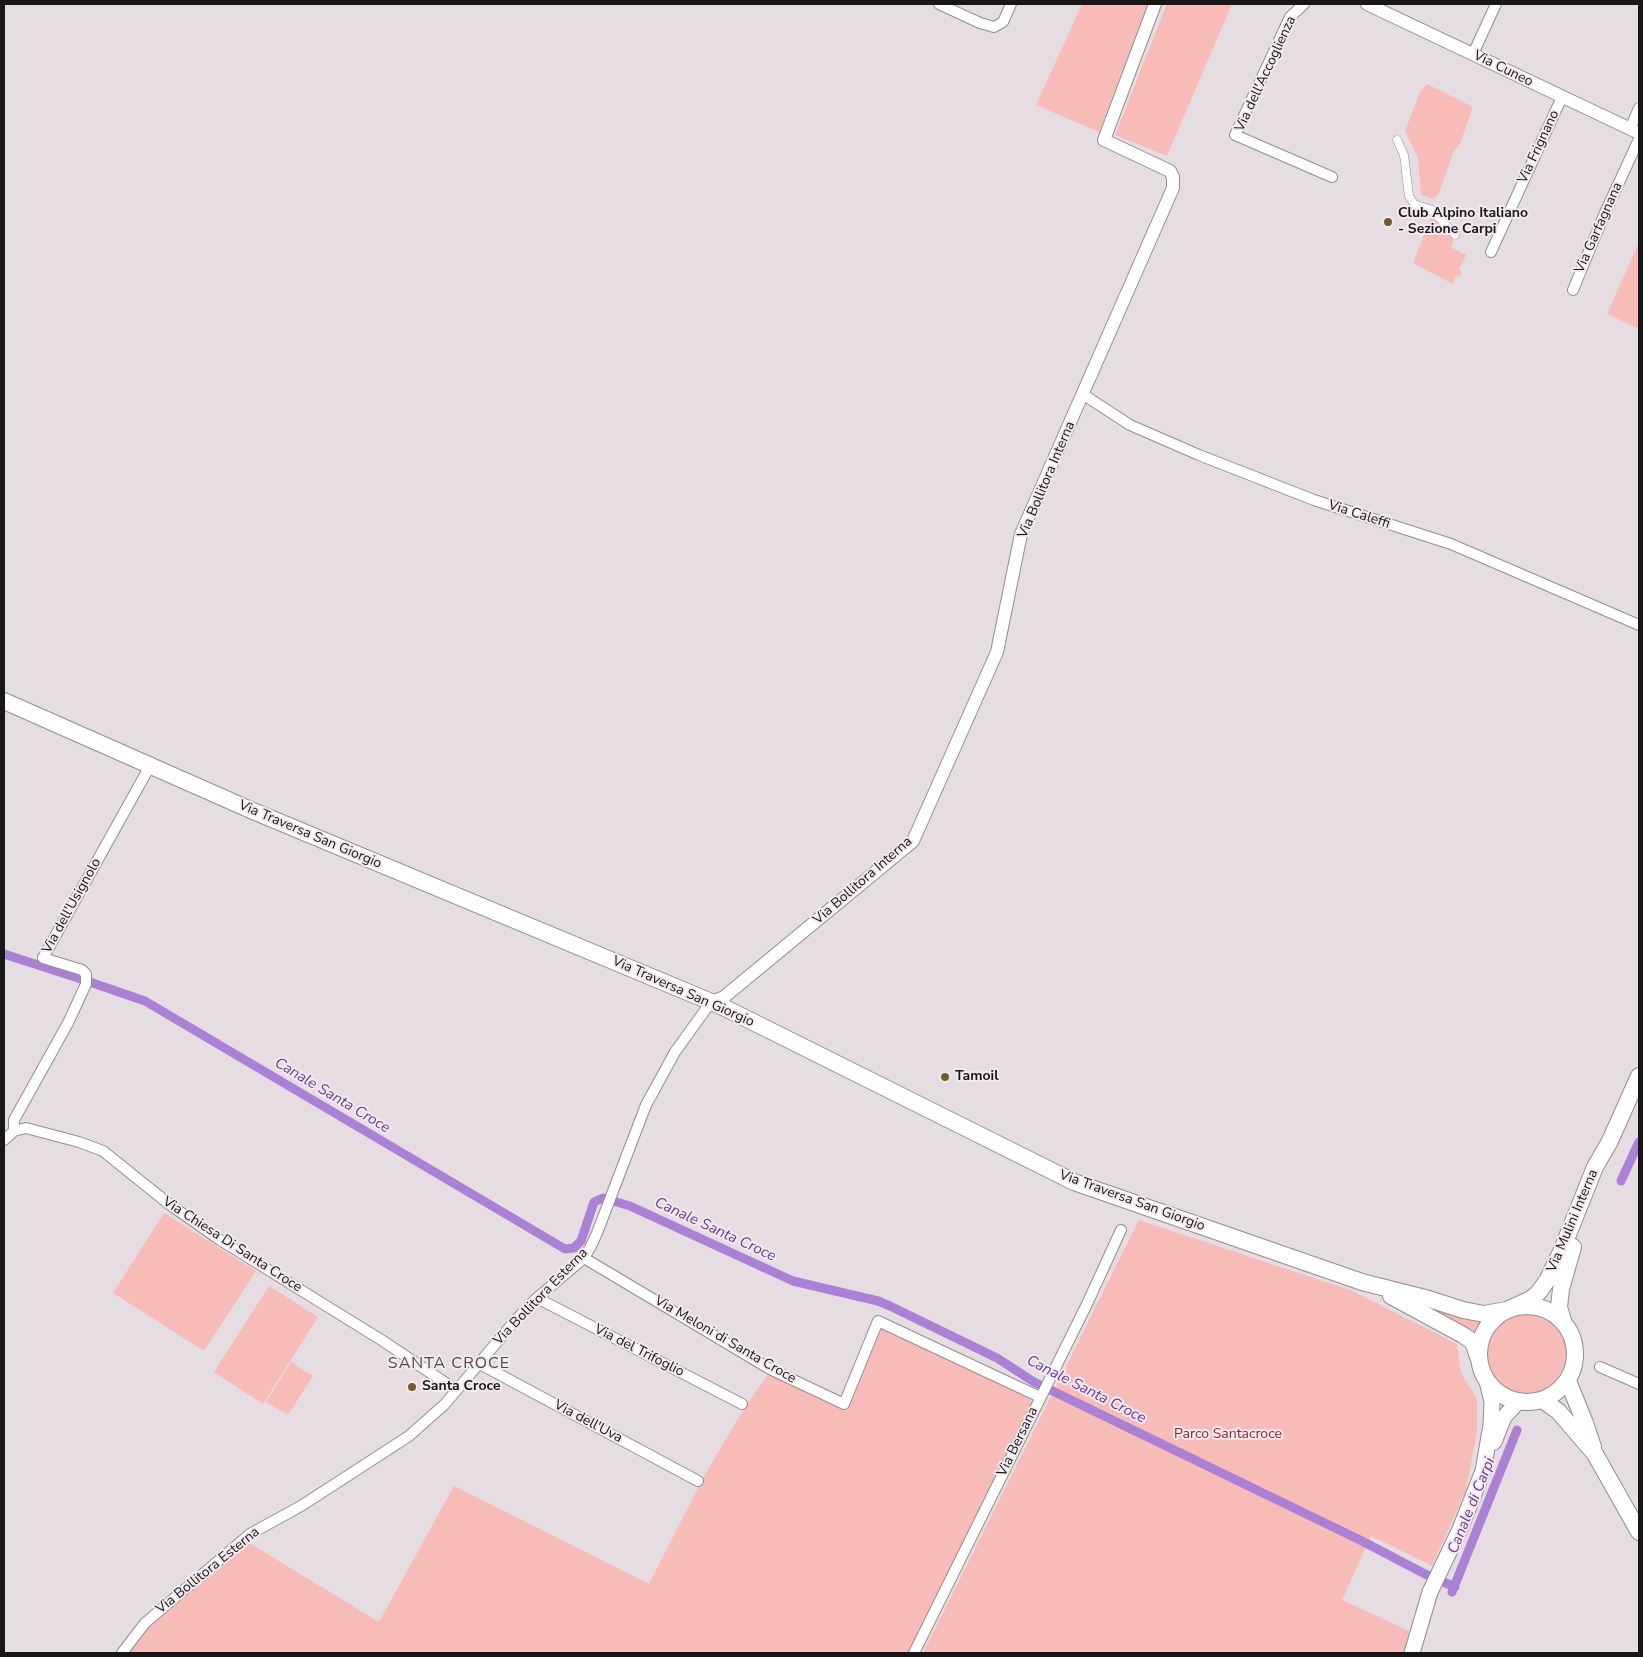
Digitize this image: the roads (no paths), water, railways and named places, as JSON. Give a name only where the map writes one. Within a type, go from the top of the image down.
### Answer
[{"type":"main road","name":"Via Traversa San Giorgio","points":[[4,701],[262,815],[711,1002],[1074,1182],[1362,1282],[1429,1299],[1463,1310],[1484,1314],[1507,1310]]},
{"type":"main road","name":"Via Mulini Interna","points":[[1507,1310],[1531,1299],[1539,1292],[1548,1279],[1561,1252],[1595,1167],[1609,1144],[1639,1076]]},
{"type":"main road","name":"Via Mulini Interna","points":[[1564,1324],[1559,1307],[1565,1270],[1603,1169],[1609,1144]]},
{"type":"main road","name":"Via Traversa San Giorgio","points":[[1362,1282],[1463,1334],[1473,1342],[1479,1362]]},
{"type":"main road","points":[[1486,1460],[1492,1402],[1487,1381],[1479,1362],[1480,1344],[1487,1327],[1507,1310],[1520,1306],[1544,1308],[1556,1314],[1572,1337],[1575,1352],[1568,1381],[1556,1393],[1542,1400],[1518,1402],[1506,1398],[1487,1381]]},
{"type":"main road","points":[[1568,1381],[1595,1454]]},
{"type":"main road","points":[[1542,1400],[1558,1411],[1595,1454],[1639,1532]]},
{"type":"main road","points":[[1412,1653],[1430,1592],[1478,1486],[1486,1460],[1504,1417],[1518,1402]]},
{"type":"street","points":[[938,4],[980,23],[994,27],[1003,22],[1011,4]]},
{"type":"street","name":"Via Bollitora Interna","points":[[711,1002],[724,997],[913,841],[997,652],[1021,534],[1084,395],[1174,185],[1172,173],[1167,169],[1104,140],[1155,4]]},
{"type":"street","name":"Via dell'Accoglienza","points":[[1304,4],[1290,17],[1235,135],[1332,177]]},
{"type":"street","name":"Via Cuneo","points":[[1367,4],[1634,131]]},
{"type":"street","points":[[1473,54],[1496,4]]},
{"type":"street","name":"Via Frignano","points":[[1491,252],[1562,97]]},
{"type":"street","points":[[1634,131],[1639,108]]},
{"type":"street","name":"Via Garfagnana","points":[[1572,290],[1639,139]]},
{"type":"street","points":[[1397,140],[1404,155],[1409,196],[1414,204],[1432,210],[1455,235]]},
{"type":"street","name":"Via Caleffi","points":[[1084,395],[1130,425],[1199,455],[1314,500],[1451,544],[1639,625]]},
{"type":"street","name":"Via dell'Usignolo","points":[[14,1131],[14,1120],[68,1023],[86,982],[82,970],[43,958],[150,766]]},
{"type":"street","name":"Via Bollitora Esterna","points":[[122,1653],[145,1623],[250,1534],[300,1506],[410,1436],[445,1404],[513,1323],[537,1298],[584,1258],[591,1246],[655,1086],[674,1052],[711,1002]]},
{"type":"street","name":"Via Chiesa Di Santa Croce","points":[[14,1131],[26,1128],[79,1142],[103,1151],[162,1199],[220,1240],[383,1341],[456,1390]]},
{"type":"street","points":[[4,1140],[14,1131]]},
{"type":"street","name":"Via Bersana","points":[[914,1653],[1087,1304],[1121,1230]]},
{"type":"street","name":"Via Meloni di Santa Croce","points":[[584,1258],[770,1369],[844,1404],[878,1321],[1041,1395]]},
{"type":"street","name":"Via del Trifoglio","points":[[537,1298],[742,1404]]},
{"type":"street","name":"Via dell'Uva","points":[[478,1364],[698,1481]]},
{"type":"street","points":[[1600,1367],[1639,1384]]},
{"type":"waterway","name":"Canale Santa Croce","points":[[4,954],[145,1001],[565,1249],[574,1248],[581,1241],[594,1202],[603,1198],[630,1206],[793,1281],[878,1301],[890,1306],[997,1358],[1034,1382],[1455,1587]]},
{"type":"waterway","name":"Canale di Carpi","points":[[1621,1181],[1639,1142]]},
{"type":"waterway","name":"Canale di Carpi","points":[[1452,1592],[1517,1430]]},
{"type":"place","name":"Club Alpino Italiano - Sezione Carpi","points":[[1388,222]]},
{"type":"place","name":"Tamoil","points":[[945,1077]]},
{"type":"place","name":"Santa Croce","points":[[412,1387]]},
{"type":"district","name":"SANTA CROCE","points":[[449,1364]]},
{"type":"park label","name":"Parco Santacroce","points":[[1228,1435]]}]
